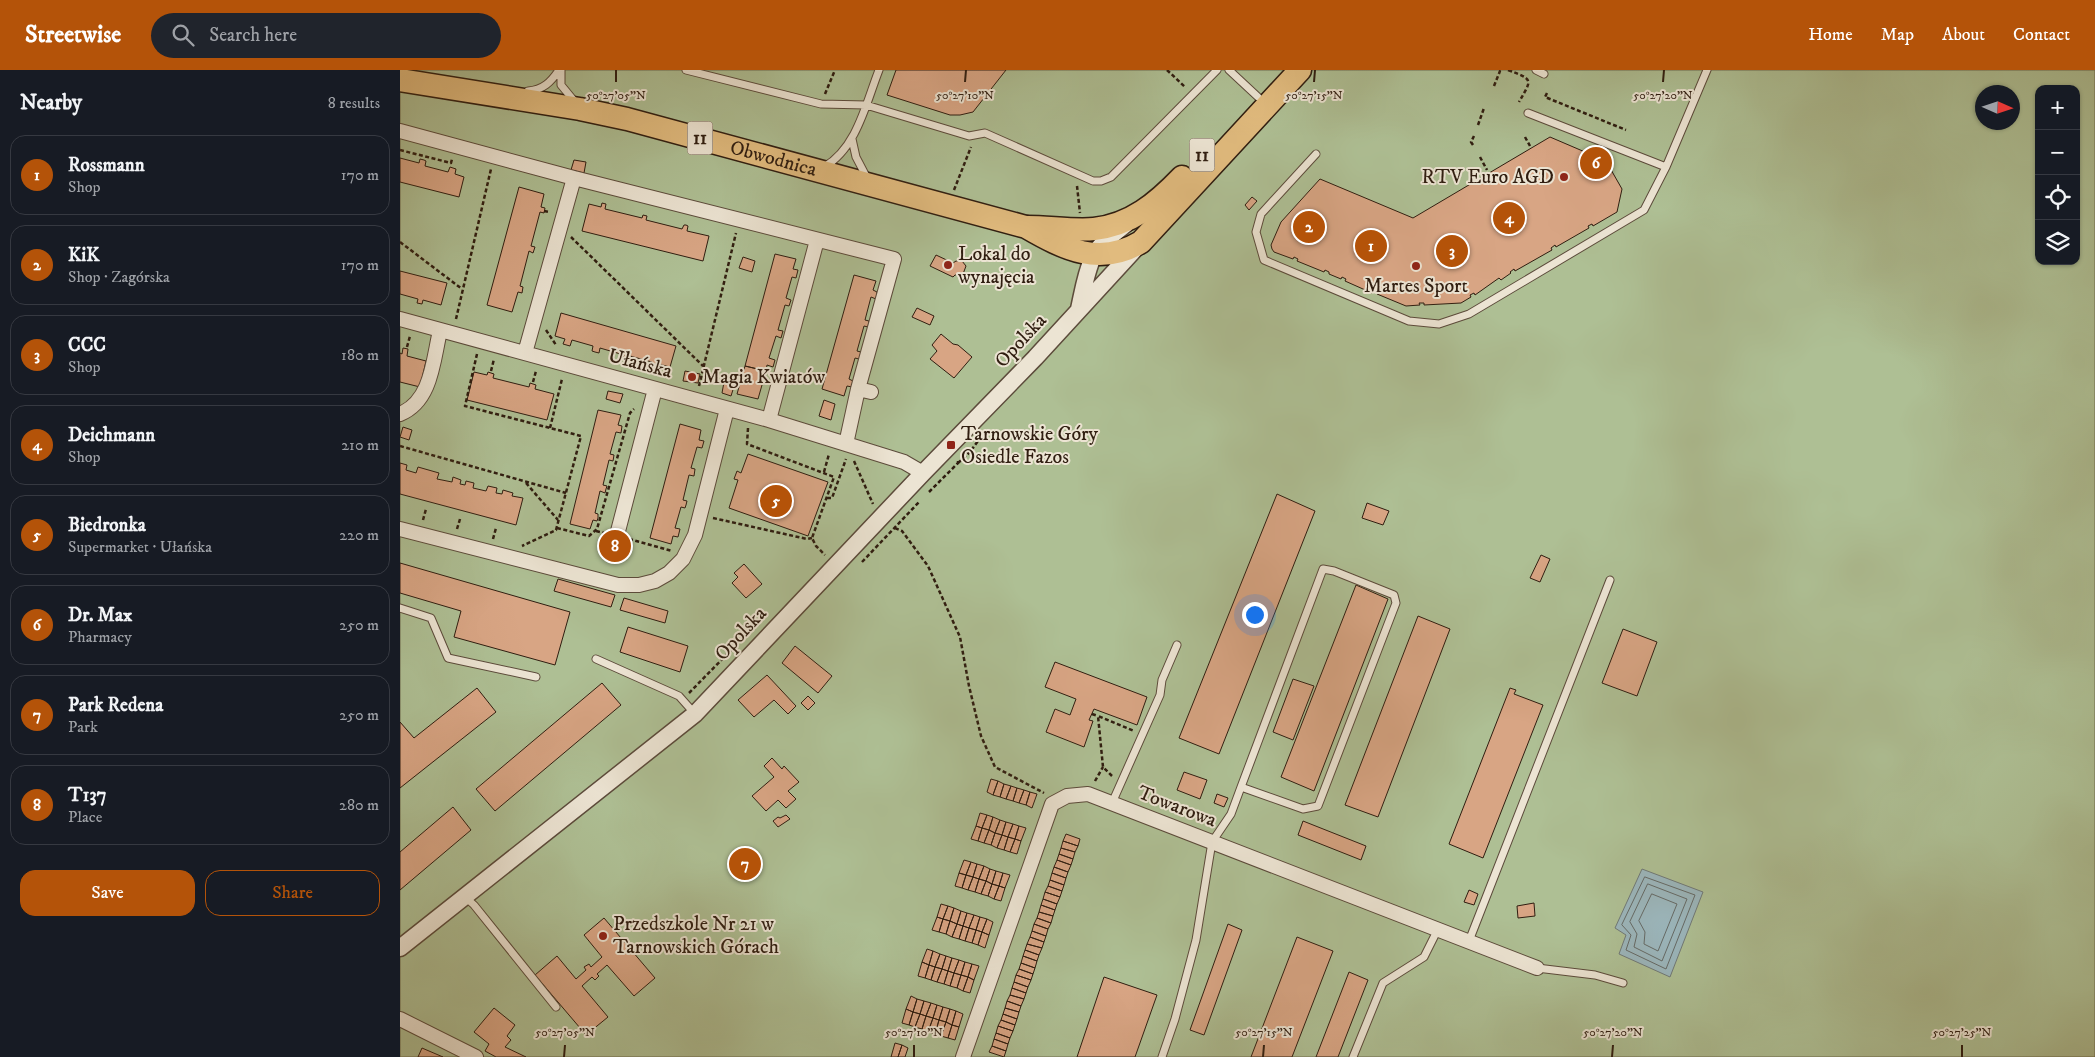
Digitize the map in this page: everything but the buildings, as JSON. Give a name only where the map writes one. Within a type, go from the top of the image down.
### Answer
[{"type":"highway","name":"11","points":[[1134,218],[1166,194],[1281,70]]},
{"type":"highway","name":"11","points":[[1141,242],[1300,70]]},
{"type":"highway","name":"Obwodnica","points":[[400,80],[580,109],[627,119],[1026,227],[1068,249],[1129,249],[1141,242]]},
{"type":"highway","name":"Obwodnica","points":[[1026,227],[1109,226],[1134,218]]},
{"type":"street","points":[[400,131],[574,178],[894,259],[865,391],[847,450]]},
{"type":"street","points":[[525,353],[574,178]]},
{"type":"street","points":[[1101,250],[1134,218]]},
{"type":"street","points":[[1084,225],[1096,236],[1101,250],[1105,272],[1102,285]]},
{"type":"street","points":[[769,420],[817,240]]},
{"type":"street","name":"Opolska","points":[[400,948],[695,714],[1031,362],[1141,242]]},
{"type":"street","points":[[1068,249],[1079,264],[1085,282]]},
{"type":"street","name":"Opolska","points":[[1078,310],[1085,282],[1101,250]]},
{"type":"street","name":"Ułańska","points":[[400,319],[769,420],[847,450],[905,463],[923,473]]},
{"type":"street","points":[[400,414],[410,410],[426,392],[440,330]]},
{"type":"street","points":[[617,535],[655,389]]},
{"type":"street","points":[[400,529],[608,582],[639,584],[655,581],[669,573],[683,559],[695,535],[727,409]]},
{"type":"street","name":"Towarowa","points":[[1052,804],[1067,796],[1088,794],[1537,968]]},
{"type":"street","points":[[963,1057],[1052,804]]},
{"type":"street","points":[[400,1019],[472,1056]]},
{"type":"lane","points":[[496,95],[535,91],[551,82],[560,70]]},
{"type":"lane","points":[[560,70],[561,85],[580,109]]},
{"type":"lane","points":[[686,70],[821,104],[866,105],[969,136],[985,133],[1093,181],[1101,181],[1111,177],[1217,70]]},
{"type":"lane","points":[[820,170],[829,165],[852,139],[879,70]]},
{"type":"lane","points":[[1229,70],[1258,97]]},
{"type":"lane","points":[[1536,70],[1544,74]]},
{"type":"lane","points":[[1316,154],[1261,214],[1256,232],[1264,260],[1409,321],[1439,324],[1469,314],[1644,210],[1666,167],[1707,70]]},
{"type":"lane","points":[[1528,113],[1666,167]]},
{"type":"lane","points":[[852,139],[856,157],[864,175],[871,184]]},
{"type":"lane","points":[[1162,1057],[1175,1019],[1196,940],[1212,842],[1231,814],[1241,787],[1324,569],[1334,571],[1394,595],[1396,604],[1318,806],[1303,809],[1241,787]]},
{"type":"lane","points":[[1469,942],[1610,580]]},
{"type":"lane","points":[[400,608],[431,618],[448,658],[536,677]]},
{"type":"lane","points":[[1112,803],[1160,695],[1162,680],[1177,644]]},
{"type":"lane","points":[[596,659],[679,696],[695,714]]},
{"type":"lane","points":[[465,897],[474,905],[556,1007]]},
{"type":"lane","points":[[1353,1057],[1382,983],[1424,957],[1438,929]]},
{"type":"lane","points":[[1537,968],[1595,975],[1623,983]]},
{"type":"path","points":[[821,104],[835,70]]},
{"type":"path","points":[[1167,70],[1193,95]]},
{"type":"path","points":[[1494,86],[1500,71],[1503,70]]},
{"type":"path","points":[[1508,70],[1526,77],[1530,82],[1519,102]]},
{"type":"path","points":[[1547,93],[1545,97],[1626,130]]},
{"type":"path","points":[[1478,125],[1484,108]]},
{"type":"path","points":[[1473,145],[1471,142],[1474,136]]},
{"type":"path","points":[[1526,137],[1530,146]]},
{"type":"path","points":[[954,192],[971,147]]},
{"type":"path","points":[[400,150],[451,162]]},
{"type":"path","points":[[455,324],[494,155]]},
{"type":"path","points":[[1480,157],[1488,170]]},
{"type":"path","points":[[1075,173],[1084,225]]},
{"type":"path","points":[[697,391],[739,220]]},
{"type":"path","points":[[561,227],[703,366]]},
{"type":"path","points":[[400,242],[463,290]]},
{"type":"path","points":[[406,347],[411,332]]},
{"type":"path","points":[[478,351],[465,406],[581,436],[557,528]]},
{"type":"path","points":[[491,371],[495,356]]},
{"type":"path","points":[[533,382],[537,367]]},
{"type":"path","points":[[550,428],[563,374]]},
{"type":"path","points":[[522,546],[557,528],[588,536],[596,531],[630,413],[636,406]]},
{"type":"path","points":[[748,426],[747,444],[834,477],[812,538],[825,557],[831,551]]},
{"type":"path","points":[[400,446],[566,493]]},
{"type":"path","points":[[824,472],[830,450]]},
{"type":"path","points":[[827,498],[832,498],[847,450]]},
{"type":"path","points":[[970,452],[958,462],[895,528],[902,531],[928,566],[942,601],[960,637],[981,736],[996,766],[1041,790],[1052,804]]},
{"type":"path","points":[[853,457],[874,506]]},
{"type":"path","points":[[525,481],[559,521]]},
{"type":"path","points":[[700,515],[807,539],[812,538]]},
{"type":"path","points":[[601,516],[609,519]]},
{"type":"path","points":[[415,518],[432,522]]},
{"type":"path","points":[[449,526],[457,529]]},
{"type":"path","points":[[484,536],[493,538],[496,528]]},
{"type":"path","points":[[596,531],[617,535],[672,552],[677,548]]},
{"type":"path","points":[[683,700],[750,632]]},
{"type":"path","points":[[1092,714],[1136,732]]},
{"type":"path","points":[[1098,716],[1103,767],[1117,781]]},
{"type":"green space","points":[[400,70],[2095,70],[2095,1057],[400,1057]]},
{"type":"water","points":[[1642,869],[1703,892],[1670,977],[1619,954],[1626,935],[1615,928]]},
{"type":"place","name":"Dr. Max","points":[[1596,163]]},
{"type":"place","name":"RTV Euro AGD","points":[[1564,177]]},
{"type":"place","name":"Deichmann","points":[[1509,218]]},
{"type":"place","name":"KiK","points":[[1309,227]]},
{"type":"place","name":"Rossmann","points":[[1371,246]]},
{"type":"place","name":"CCC","points":[[1452,251]]},
{"type":"place","name":"Lokal do wynajęcia","points":[[948,265]]},
{"type":"place","name":"Martes Sport","points":[[1416,266]]},
{"type":"place","name":"Magia Kwiatów","points":[[692,377]]},
{"type":"place","name":"Tarnowskie Góry Osiedle Fazos","points":[[951,445]]},
{"type":"place","name":"Biedronka","points":[[776,501]]},
{"type":"place","name":"T137","points":[[615,546]]},
{"type":"place","name":"Park Redena","points":[[745,864]]},
{"type":"place","name":"Przedszkole Nr 21 w Tarnowskich Górach","points":[[603,936]]}]
